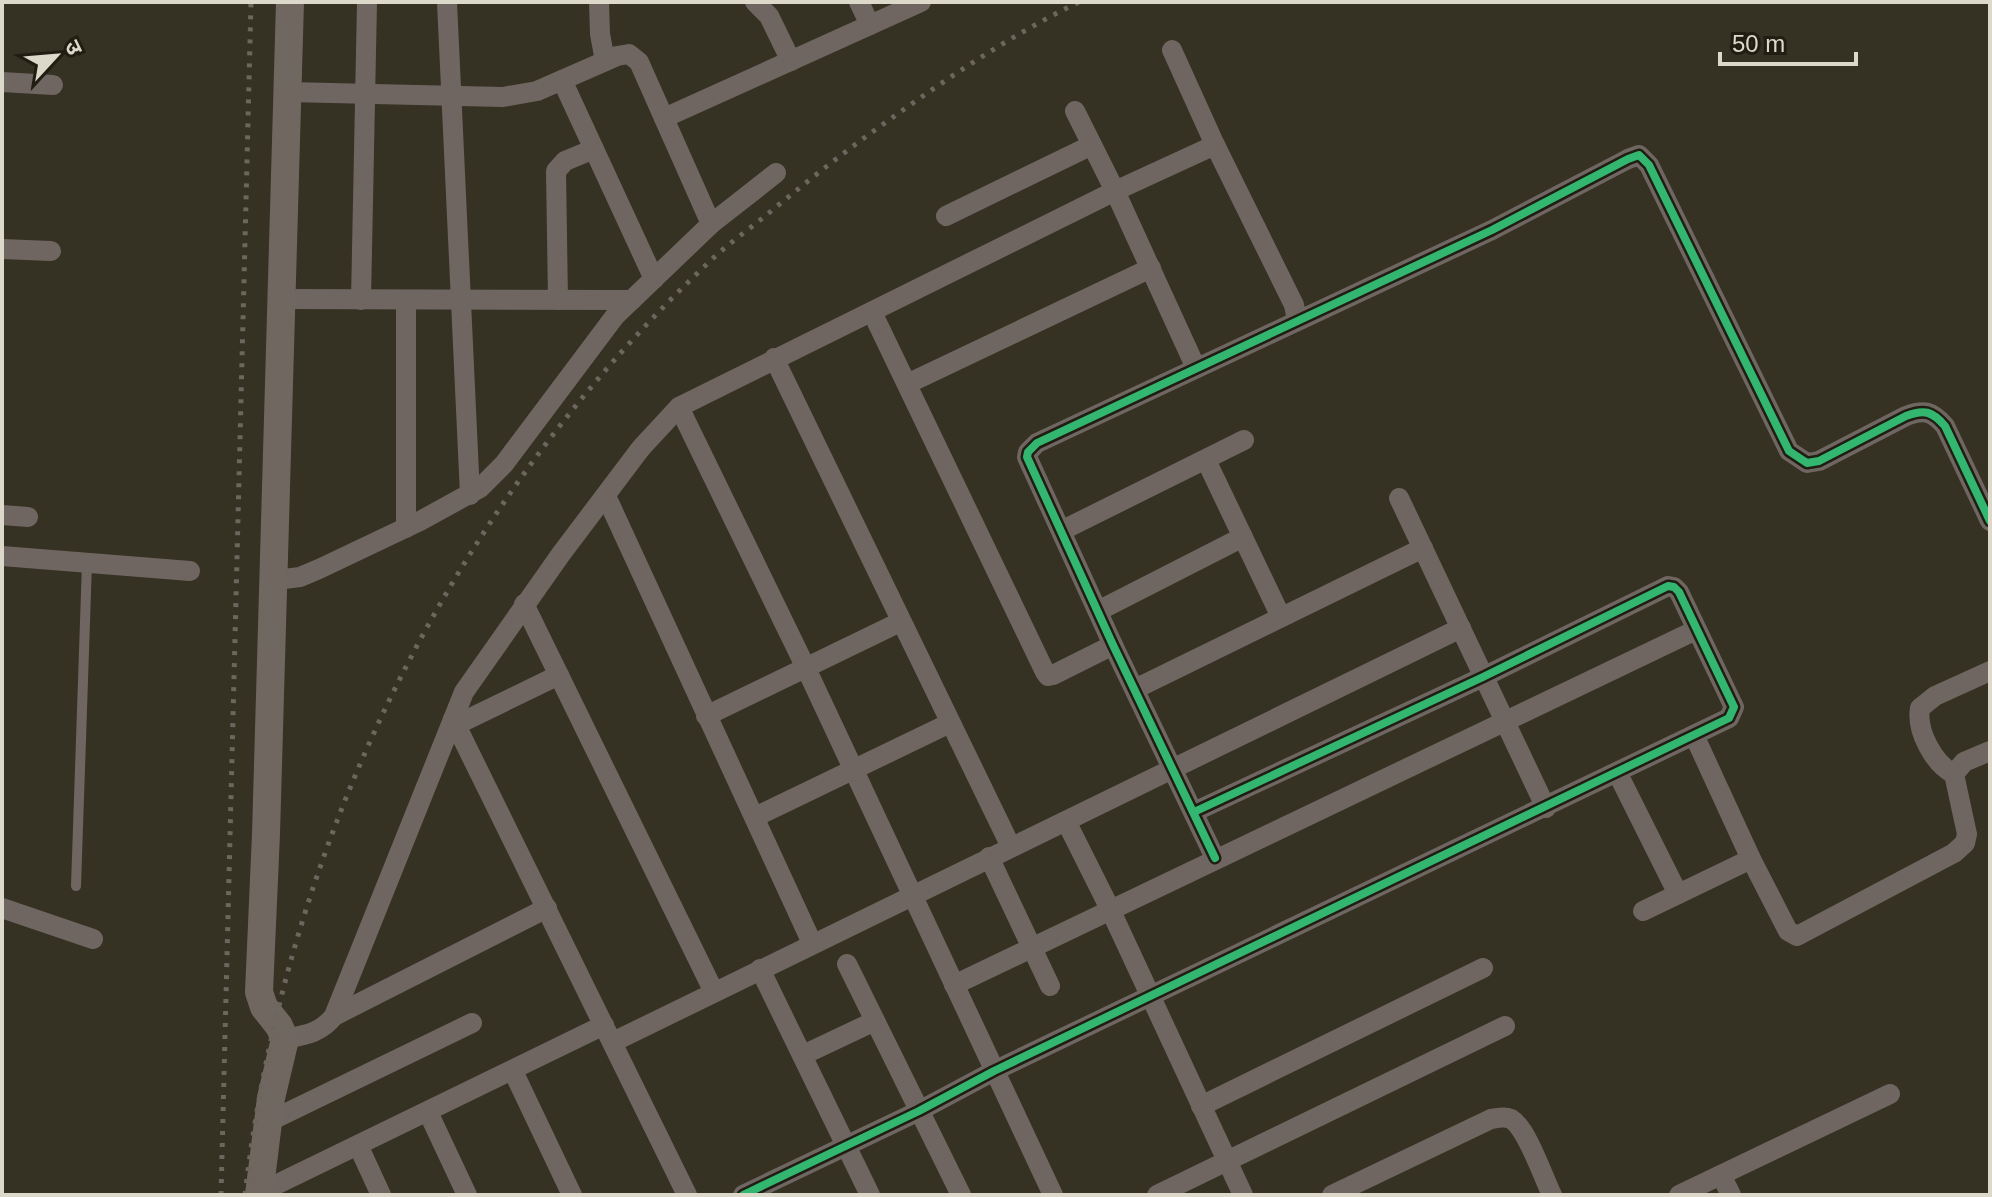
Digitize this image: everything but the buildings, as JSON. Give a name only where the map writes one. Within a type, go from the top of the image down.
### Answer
[{"type":"street","points":[[259,1194],[268,1122],[285,1039],[264,1007],[259,992],[290,2]]},
{"type":"street","points":[[361,300],[367,2]]},
{"type":"street","points":[[447,2],[470,495]]},
{"type":"street","points":[[599,2],[605,61]]},
{"type":"street","points":[[755,2],[769,16],[791,61]]},
{"type":"street","points":[[859,2],[870,25]]},
{"type":"street","points":[[664,118],[921,2]]},
{"type":"street","points":[[1172,50],[1294,305],[1297,320]]},
{"type":"street","points":[[288,92],[522,95],[624,53],[634,56],[711,224]]},
{"type":"street","points":[[562,80],[654,279]]},
{"type":"street","points":[[2,82],[53,85]]},
{"type":"street","points":[[1075,111],[1196,368]]},
{"type":"street","points":[[946,216],[1092,145]]},
{"type":"street","points":[[285,1039],[316,1032],[334,1016],[455,722],[464,692],[524,604],[641,448],[679,407],[1115,191],[1215,145]]},
{"type":"street","points":[[558,300],[556,171],[565,161],[594,149]]},
{"type":"street","points":[[1215,858],[1027,457],[1032,447],[1492,230],[1639,155],[1649,165],[1789,451],[1807,463],[1819,461],[1906,416],[1928,411],[1945,426],[1990,521]]},
{"type":"street","points":[[273,576],[284,579],[300,577],[470,495],[499,471],[615,316],[711,224],[776,173]]},
{"type":"street","points":[[2,249],[51,251]]},
{"type":"street","points":[[907,384],[1151,268]]},
{"type":"street","points":[[282,299],[632,300]]},
{"type":"street","points":[[406,300],[406,528]]},
{"type":"street","points":[[872,312],[1045,672],[1048,676],[1053,675],[1113,645]]},
{"type":"street","points":[[774,358],[1011,847]]},
{"type":"street","points":[[679,407],[854,769],[1053,1195]]},
{"type":"street","points":[[1061,531],[1244,440]]},
{"type":"street","points":[[1206,460],[1281,617]]},
{"type":"street","points":[[606,496],[812,943]]},
{"type":"street","points":[[1399,498],[1546,808]]},
{"type":"street","points":[[2,515],[28,517]]},
{"type":"street","points":[[1098,611],[1243,537]]},
{"type":"street","points":[[1135,689],[1423,548]]},
{"type":"street","points":[[2,556],[190,571]]},
{"type":"street","points":[[743,1195],[1729,718],[1734,707],[1679,592],[1668,586],[1483,677],[1194,812]]},
{"type":"street","points":[[524,604],[714,992]]},
{"type":"street","points":[[706,716],[900,622]]},
{"type":"street","points":[[259,1194],[513,1071],[714,992],[989,857],[1174,771],[1461,628]]},
{"type":"street","points":[[954,985],[1696,630]]},
{"type":"street","points":[[1694,735],[1751,859],[1788,931],[1797,936],[1954,853],[1965,843],[1967,834],[1954,774],[1945,769],[1931,750],[1918,717],[1920,708],[1935,696],[1990,671]]},
{"type":"street","points":[[455,722],[559,675]]},
{"type":"street","points":[[455,722],[687,1195]]},
{"type":"street","points":[[755,817],[950,723]]},
{"type":"street","points":[[1954,774],[1964,762],[1990,751]]},
{"type":"street","points":[[1617,772],[1678,894]]},
{"type":"street","points":[[1066,821],[1243,1195]]},
{"type":"street","points":[[989,857],[1050,986]]},
{"type":"street","points":[[1643,911],[1751,859]]},
{"type":"street","points":[[2,908],[93,939]]},
{"type":"street","points":[[334,1016],[547,908]]},
{"type":"street","points":[[847,964],[961,1195]]},
{"type":"street","points":[[1201,1106],[1483,968]]},
{"type":"street","points":[[760,969],[870,1195]]},
{"type":"street","points":[[803,1055],[875,1021]]},
{"type":"street","points":[[268,1122],[472,1023]]},
{"type":"street","points":[[1157,1195],[1505,1026]]},
{"type":"street","points":[[513,1071],[572,1195]]},
{"type":"street","points":[[1679,1195],[1890,1094]]},
{"type":"street","points":[[428,1112],[467,1195]]},
{"type":"street","points":[[1332,1195],[1491,1119],[1505,1117],[1522,1130],[1552,1195]]},
{"type":"street","points":[[358,1145],[381,1195]]},
{"type":"street","points":[[1721,1175],[1731,1195]]},
{"type":"lane","points":[[76,886],[87,563]]},
{"type":"railway","points":[[221,1195],[251,2]]},
{"type":"railway","points":[[245,1195],[266,1064],[298,936],[341,811],[394,690],[458,573],[532,463],[614,360],[725,248],[835,160],[913,103],[994,49],[1079,2]]},
{"type":"cycle path","points":[[1215,858],[1113,645],[1027,457],[1028,452],[1037,443],[1492,230],[1628,159],[1639,155],[1649,165],[1789,451],[1807,463],[1819,461],[1906,416],[1927,413],[1945,426],[1990,521]]},
{"type":"cycle path","points":[[743,1195],[1729,718],[1734,707],[1679,592],[1668,586],[1483,677],[1194,812]]}]
